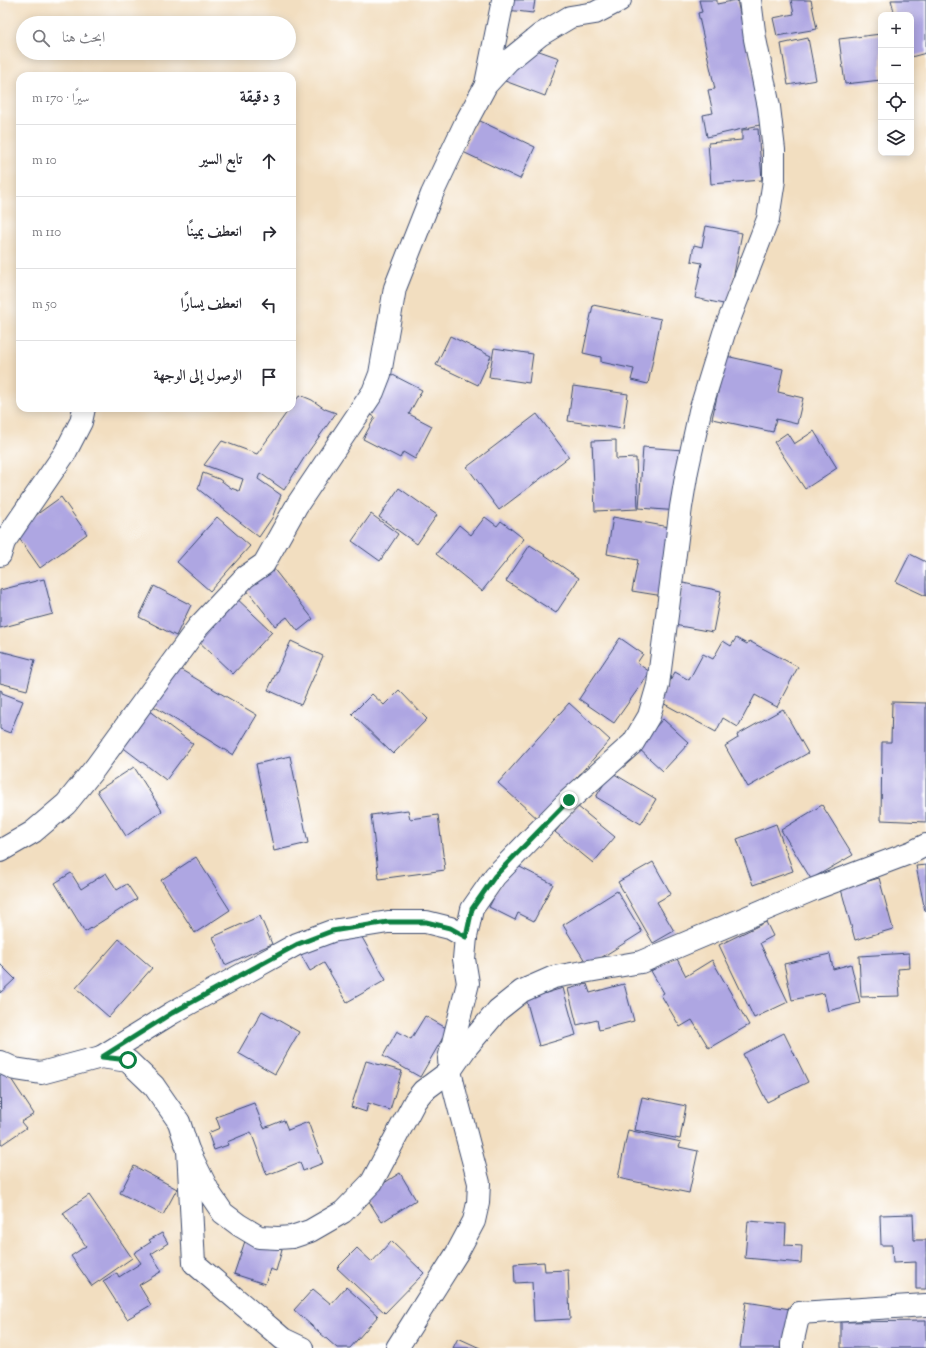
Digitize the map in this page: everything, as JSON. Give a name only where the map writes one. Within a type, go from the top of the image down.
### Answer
[{"type":"street","points":[[486,85],[503,0]]},
{"type":"street","points":[[0,850],[33,832],[66,804],[95,768],[198,627],[245,577],[264,564],[297,505],[373,392],[380,374],[396,288],[432,194],[465,124],[486,85],[508,61],[540,35],[570,17],[595,13],[620,0]]},
{"type":"street","points":[[397,1348],[457,1253],[474,1221],[478,1203],[479,1183],[450,1071],[449,1059],[468,983],[464,960],[466,937],[472,909],[495,876],[569,800],[633,743],[649,716],[658,685],[681,507],[700,411],[724,333],[768,219],[774,180],[774,150],[770,114],[755,39],[750,0]]},
{"type":"street","points":[[0,555],[4,542],[65,453],[81,422],[83,412]]},
{"type":"street","points":[[102,1057],[128,1060],[154,1086],[179,1122],[188,1150],[210,1194],[223,1213],[259,1237],[292,1237],[310,1231],[343,1212],[358,1199],[372,1182],[415,1101],[423,1091],[450,1071],[466,1048],[498,1010],[522,991],[554,977],[641,962],[814,889],[912,852],[926,845]]},
{"type":"street","points":[[0,1062],[15,1069],[41,1073],[102,1057],[172,1013],[245,972],[298,944],[332,931],[388,922],[426,922],[450,928],[466,937]]},
{"type":"street","points":[[188,1150],[194,1263],[283,1339],[302,1348]]},
{"type":"street","points":[[792,1348],[799,1313],[926,1305]]},
{"type":"building","points":[[509,0],[535,0],[533,13],[507,10]]},
{"type":"building","points":[[699,0],[717,0],[717,4],[737,0],[764,124],[707,137],[703,115],[713,113],[708,90],[715,89],[698,13],[702,12]]},
{"type":"building","points":[[791,0],[811,0],[817,29],[777,36],[773,18],[794,14]]},
{"type":"building","points":[[891,0],[926,0],[926,53],[914,56],[914,12],[894,12]]},
{"type":"building","points":[[878,34],[878,80],[845,84],[839,39]]},
{"type":"building","points":[[808,38],[816,80],[788,85],[781,44]]},
{"type":"building","points":[[528,47],[559,58],[545,96],[505,81],[512,63],[521,66]]},
{"type":"building","points":[[478,120],[535,147],[520,179],[463,152]]},
{"type":"building","points":[[758,129],[762,180],[711,184],[708,143],[742,140],[742,130]]},
{"type":"building","points":[[706,226],[742,233],[728,305],[695,298],[702,263],[691,261],[694,245],[702,247]]},
{"type":"building","points":[[593,305],[661,319],[648,384],[631,380],[634,369],[601,362],[601,357],[583,353]]},
{"type":"building","points":[[450,336],[491,356],[478,385],[436,365]]},
{"type":"building","points":[[494,348],[533,354],[529,383],[489,377]]},
{"type":"building","points":[[726,356],[783,369],[778,392],[803,398],[797,424],[776,419],[773,432],[712,419]]},
{"type":"building","points":[[389,373],[422,390],[409,414],[432,426],[415,459],[403,452],[400,458],[363,439],[375,417],[364,411]]},
{"type":"building","points":[[573,386],[628,394],[623,429],[568,421]]},
{"type":"building","points":[[300,395],[312,400],[325,409],[336,413],[304,458],[284,490],[260,473],[258,479],[281,495],[272,518],[259,537],[198,489],[203,473],[219,479],[231,488],[239,491],[243,479],[204,465],[222,441],[257,454],[287,412],[296,412],[296,400]]},
{"type":"building","points":[[537,414],[569,457],[499,510],[467,467]]},
{"type":"building","points":[[814,431],[837,468],[805,489],[774,442],[787,433],[794,444]]},
{"type":"building","points":[[616,440],[616,459],[636,458],[638,509],[595,511],[592,441]]},
{"type":"building","points":[[643,447],[683,450],[679,511],[639,508]]},
{"type":"building","points":[[399,488],[437,515],[417,544],[379,517]]},
{"type":"building","points":[[61,497],[87,534],[40,568],[14,531]]},
{"type":"building","points":[[371,514],[398,534],[380,561],[352,541]]},
{"type":"building","points":[[217,517],[250,546],[210,591],[177,562]]},
{"type":"building","points":[[485,517],[497,526],[501,521],[524,539],[482,591],[436,554],[459,525],[471,535]]},
{"type":"building","points":[[613,517],[675,528],[663,596],[632,591],[638,560],[607,554]]},
{"type":"building","points":[[530,545],[579,578],[556,613],[506,581]]},
{"type":"building","points":[[910,554],[926,562],[926,596],[896,582]]},
{"type":"building","points":[[273,568],[313,619],[298,631],[287,617],[275,626],[246,589]]},
{"type":"building","points":[[44,579],[53,614],[0,628],[0,590]]},
{"type":"building","points":[[683,583],[721,591],[713,632],[674,625]]},
{"type":"building","points":[[154,586],[191,605],[176,636],[139,617]]},
{"type":"building","points":[[232,594],[272,632],[233,674],[193,636]]},
{"type":"building","points":[[620,638],[643,654],[637,663],[650,672],[614,723],[579,699]]},
{"type":"building","points":[[736,638],[747,644],[749,641],[798,667],[777,707],[755,695],[738,727],[723,718],[716,732],[659,701],[675,672],[689,680],[703,654],[713,659],[723,641],[731,646]]},
{"type":"building","points":[[291,641],[323,656],[301,705],[268,690]]},
{"type":"building","points":[[0,651],[35,660],[27,690],[0,683]]},
{"type":"building","points":[[173,665],[257,715],[233,755],[150,704]]},
{"type":"building","points":[[0,690],[2,693],[23,701],[10,733],[0,729]]},
{"type":"building","points":[[399,690],[427,719],[393,754],[352,714],[372,694],[384,705]]},
{"type":"building","points":[[892,702],[926,703],[926,822],[881,820],[882,742],[891,742]]},
{"type":"building","points":[[569,703],[610,740],[539,820],[498,783]]},
{"type":"building","points":[[144,707],[193,744],[166,780],[117,743]]},
{"type":"building","points":[[783,709],[808,753],[748,787],[725,746],[738,738],[737,735]]},
{"type":"building","points":[[663,719],[689,743],[663,771],[637,747]]},
{"type":"building","points":[[290,756],[308,843],[274,851],[256,764]]},
{"type":"building","points":[[134,767],[162,811],[126,836],[97,791]]},
{"type":"building","points":[[611,772],[656,799],[641,824],[596,797]]},
{"type":"building","points":[[822,805],[853,855],[811,879],[781,830]]},
{"type":"building","points":[[577,806],[615,837],[593,863],[555,832]]},
{"type":"building","points":[[408,810],[410,819],[438,815],[445,870],[379,879],[371,815]]},
{"type":"building","points":[[776,824],[793,871],[753,885],[737,839]]},
{"type":"building","points":[[196,857],[230,910],[195,933],[161,880]]},
{"type":"building","points":[[653,862],[671,894],[657,902],[674,931],[653,943],[618,882]]},
{"type":"building","points":[[512,863],[553,884],[534,921],[518,913],[515,920],[489,907]]},
{"type":"building","points":[[926,865],[926,911],[925,911],[916,866]]},
{"type":"building","points":[[71,873],[81,889],[106,873],[117,890],[127,884],[137,899],[85,932],[55,883]]},
{"type":"building","points":[[879,878],[893,929],[855,940],[841,889]]},
{"type":"building","points":[[617,891],[642,932],[588,966],[563,925]]},
{"type":"building","points":[[260,916],[272,944],[225,965],[213,937]]},
{"type":"building","points":[[766,922],[773,936],[760,943],[788,1002],[754,1018],[719,945]]},
{"type":"building","points":[[359,932],[386,980],[347,1002],[324,963],[310,971],[301,955],[328,938]]},
{"type":"building","points":[[119,939],[152,968],[109,1017],[76,988]]},
{"type":"building","points":[[909,953],[910,968],[898,969],[900,996],[861,997],[859,956]]},
{"type":"building","points":[[830,954],[833,969],[851,964],[860,1003],[828,1011],[824,993],[792,1000],[784,964]]},
{"type":"building","points":[[676,957],[686,976],[712,960],[749,1025],[709,1048],[692,1020],[680,1027],[661,995],[664,993],[651,971]]},
{"type":"building","points":[[0,964],[15,979],[0,993]]},
{"type":"building","points":[[587,984],[590,993],[624,984],[634,1021],[599,1030],[597,1020],[577,1025],[568,989]]},
{"type":"building","points":[[563,988],[576,1035],[539,1046],[526,999]]},
{"type":"building","points":[[262,1011],[299,1032],[275,1074],[238,1053]]},
{"type":"building","points":[[425,1016],[448,1029],[420,1077],[383,1056],[397,1031],[411,1039]]},
{"type":"building","points":[[784,1033],[808,1082],[767,1102],[743,1054]]},
{"type":"building","points":[[366,1061],[402,1071],[390,1110],[368,1103],[366,1112],[351,1107]]},
{"type":"building","points":[[2,1065],[34,1114],[21,1122],[26,1128],[1,1145],[0,1066]]},
{"type":"building","points":[[642,1097],[686,1106],[680,1139],[635,1130]]},
{"type":"building","points":[[254,1103],[264,1128],[284,1120],[288,1130],[308,1122],[323,1163],[303,1171],[300,1162],[267,1175],[251,1132],[227,1142],[228,1145],[214,1150],[208,1133],[220,1128],[216,1117]]},
{"type":"building","points":[[628,1130],[681,1142],[679,1147],[698,1151],[689,1193],[618,1178]]},
{"type":"building","points":[[134,1166],[177,1189],[163,1215],[120,1193]]},
{"type":"building","points":[[400,1173],[416,1200],[382,1222],[365,1195]]},
{"type":"building","points":[[89,1195],[132,1258],[92,1286],[71,1256],[86,1246],[63,1213]]},
{"type":"building","points":[[913,1214],[914,1240],[926,1240],[926,1289],[916,1289],[916,1262],[893,1263],[892,1245],[881,1245],[880,1215]]},
{"type":"building","points":[[748,1221],[786,1224],[785,1245],[802,1246],[801,1263],[745,1258]]},
{"type":"building","points":[[162,1233],[168,1243],[151,1254],[162,1271],[139,1285],[151,1305],[127,1319],[103,1281],[117,1273],[119,1277],[141,1263],[134,1253],[151,1242],[149,1240]]},
{"type":"building","points":[[246,1238],[282,1250],[276,1271],[270,1269],[265,1284],[234,1274]]},
{"type":"building","points":[[391,1241],[424,1273],[385,1313],[337,1268],[357,1248],[372,1262]]},
{"type":"building","points":[[544,1262],[545,1271],[568,1270],[570,1319],[534,1321],[532,1282],[515,1283],[514,1264]]},
{"type":"building","points":[[346,1287],[378,1316],[350,1348],[337,1348],[294,1310],[313,1289],[331,1304]]},
{"type":"building","points":[[746,1302],[790,1309],[784,1348],[740,1348]]},
{"type":"building","points":[[926,1321],[926,1348],[841,1348],[841,1322]]},
{"type":"building","points":[[458,1338],[480,1348],[453,1348]]},
{"type":"route","points":[[128,1060],[102,1057],[172,1013],[252,969],[298,944],[332,931],[388,922],[426,922],[450,928],[466,937],[472,909],[495,876],[569,800]]}]
